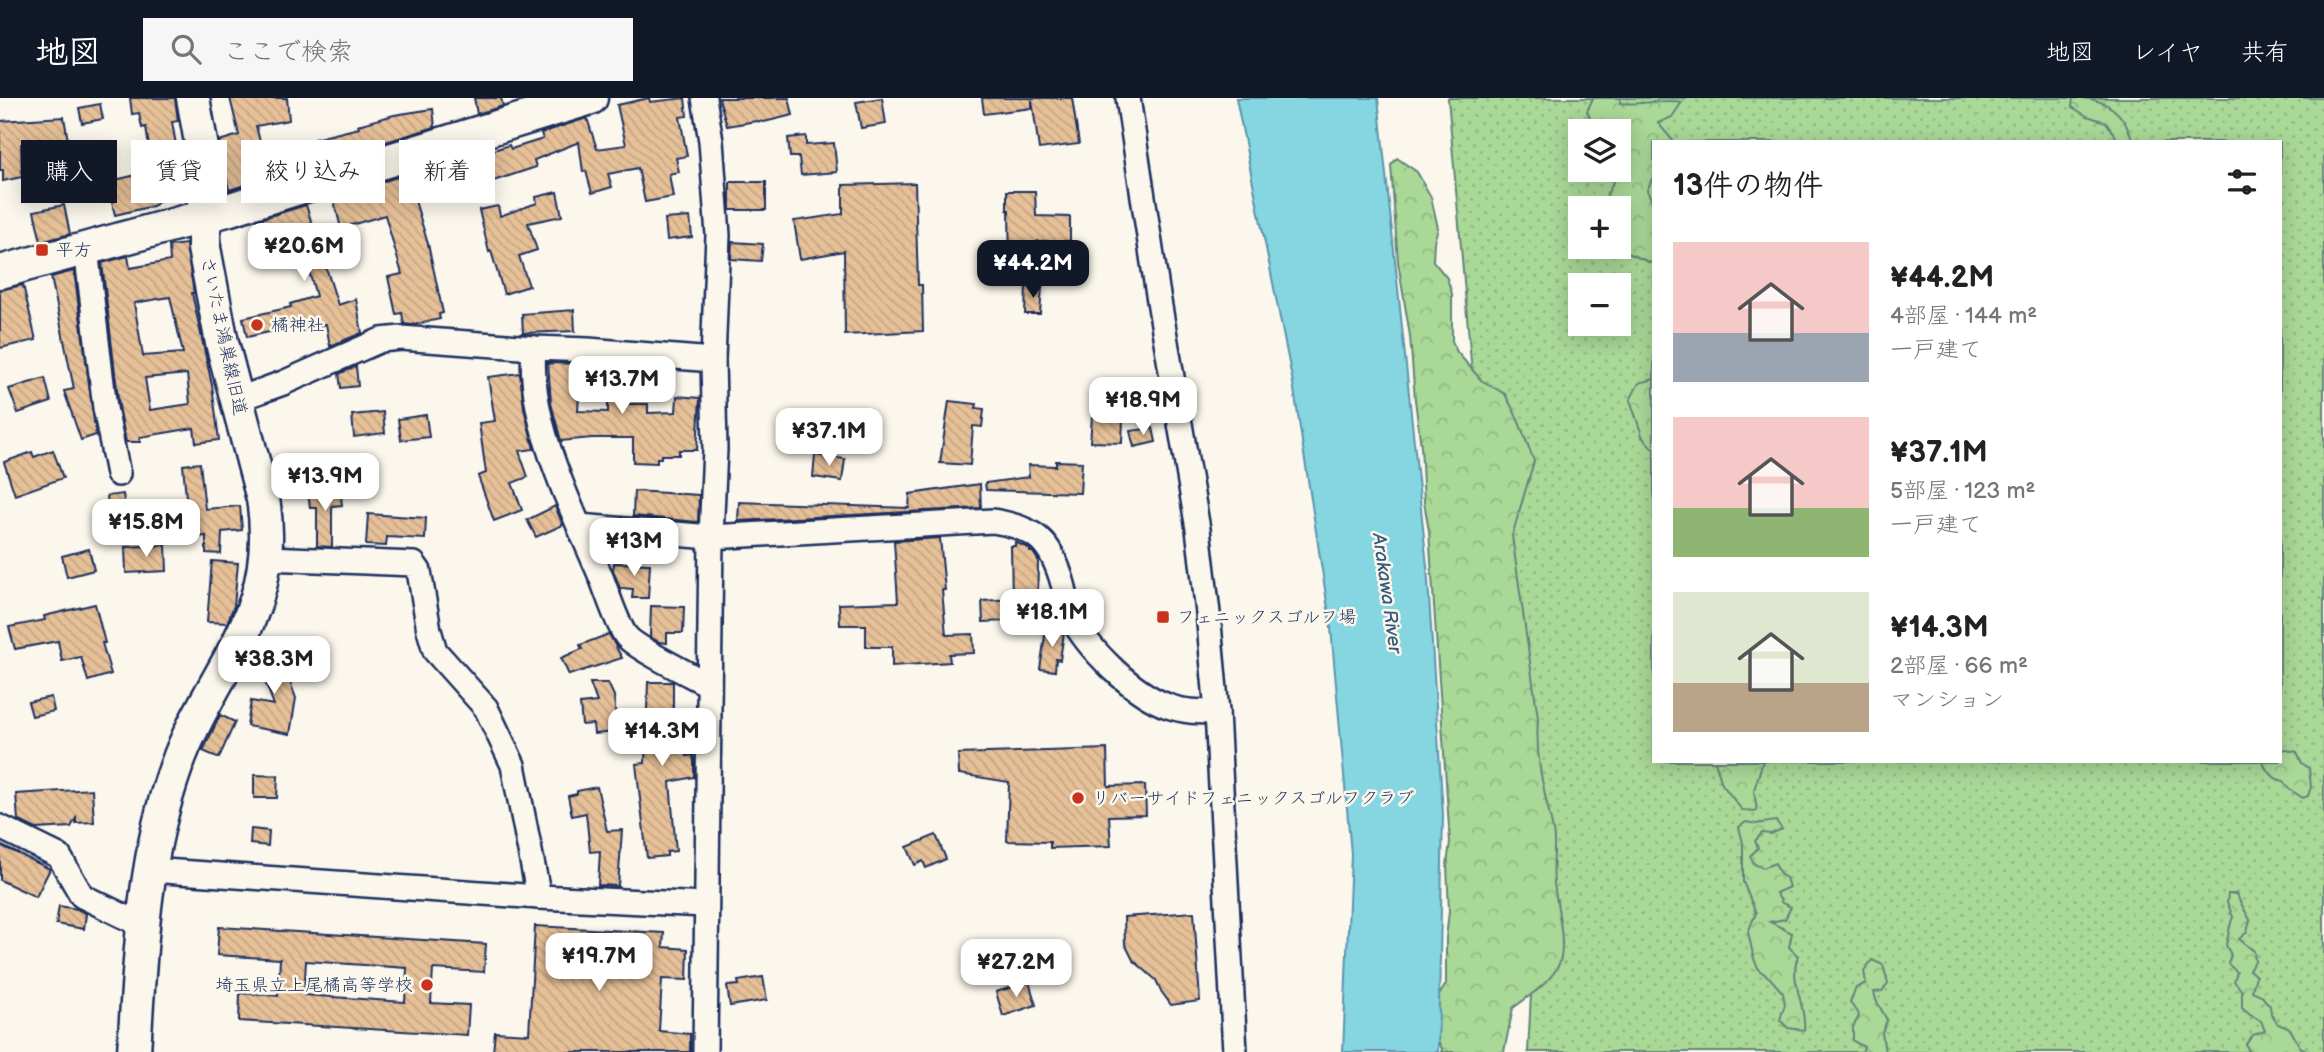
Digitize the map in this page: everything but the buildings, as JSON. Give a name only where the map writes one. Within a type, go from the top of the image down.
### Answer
[{"type":"street","name":"さいたま鴻巣線旧道","points":[[134,1052],[142,925],[150,870],[175,768],[189,735],[240,643],[255,607],[267,558],[268,526],[263,499],[222,343],[204,248],[204,159],[193,98]]},
{"type":"street","points":[[0,272],[204,217],[590,98]]},
{"type":"street","points":[[704,98],[711,141],[718,235],[713,360],[715,449],[711,537],[705,1052]]},
{"type":"street","points":[[1128,98],[1198,529],[1217,712],[1235,1052]]},
{"type":"street","points":[[86,249],[105,408],[118,474]]},
{"type":"street","points":[[236,400],[283,383],[381,340],[429,339],[713,360]]},
{"type":"street","points":[[534,348],[532,367],[539,414],[579,526],[625,636],[709,685]]},
{"type":"street","points":[[579,526],[711,537],[993,521],[1027,530],[1044,541],[1055,561],[1069,612],[1080,632],[1117,674],[1167,706],[1193,712],[1217,712]]},
{"type":"street","points":[[267,558],[414,564],[419,571],[435,651],[486,708],[513,765],[539,897]]},
{"type":"street","points":[[0,827],[59,856],[82,896],[142,925]]},
{"type":"street","points":[[150,870],[539,897],[706,905]]},
{"type":"green space","points":[[1448,98],[2324,98],[2324,1052],[1528,1052],[1534,937],[1503,587],[1471,362]]},
{"type":"green space","points":[[1593,98],[1620,98],[1620,103],[1628,104],[1682,102],[1672,117],[1658,123],[1672,140],[1652,140],[1652,179],[1647,190],[1652,201],[1652,263],[1631,254],[1631,196],[1607,196],[1613,182],[1631,182],[1631,119],[1591,119],[1587,111]]},
{"type":"green space","points":[[2073,98],[2095,100],[2108,105],[2124,121],[2134,140],[2118,140],[2106,122],[2087,116],[2072,107]]},
{"type":"green space","points":[[1397,158],[1417,172],[1431,197],[1438,228],[1433,261],[1447,278],[1452,294],[1452,341],[1457,352],[1481,380],[1505,394],[1534,461],[1512,536],[1538,718],[1539,762],[1554,836],[1555,892],[1562,950],[1557,968],[1548,980],[1513,1008],[1504,1052],[1441,1052],[1432,1028],[1433,1005],[1446,984],[1449,911],[1447,865],[1450,842],[1429,531],[1424,502],[1410,336],[1398,262],[1391,165]]},
{"type":"green space","points":[[1652,380],[1652,448],[1643,438],[1630,400],[1639,383]]},
{"type":"green space","points":[[2282,749],[2297,752],[2302,763],[2309,768],[2311,787],[2308,796],[2303,798],[2267,770],[2263,763],[2282,763]]},
{"type":"green space","points":[[1716,763],[1762,763],[1754,790],[1757,811],[1742,810],[1722,784]]},
{"type":"green space","points":[[1776,821],[1782,829],[1771,834],[1762,833],[1755,841],[1758,848],[1750,856],[1754,864],[1763,868],[1775,863],[1789,887],[1776,893],[1782,903],[1791,907],[1785,919],[1770,922],[1792,933],[1789,947],[1798,956],[1795,974],[1804,1030],[1788,1028],[1780,1020],[1785,1004],[1783,993],[1759,970],[1748,932],[1756,913],[1743,882],[1743,843],[1739,827],[1746,822],[1756,824]]},
{"type":"green space","points":[[2228,894],[2236,894],[2250,920],[2247,932],[2239,939],[2254,951],[2255,961],[2249,970],[2256,976],[2252,991],[2261,995],[2270,1006],[2271,1014],[2278,1024],[2290,1029],[2300,1047],[2310,1052],[2248,1050],[2246,1044],[2253,1035],[2265,1031],[2261,1021],[2242,1008],[2242,991],[2234,981],[2237,972],[2228,964],[2231,955],[2226,945],[2233,917],[2227,902]]},
{"type":"green space","points":[[1872,960],[1883,965],[1888,983],[1882,991],[1874,992],[1887,1020],[1882,1033],[1885,1052],[1862,1052],[1864,1047],[1853,1041],[1853,1027],[1859,1016],[1850,1002],[1856,988],[1866,983],[1864,971]]},
{"type":"water","name":"Arakawa River","points":[[1236,98],[1378,98],[1427,566],[1443,814],[1438,1052],[1343,1052],[1351,854],[1331,628],[1293,383]]},
{"type":"place","name":"平方","points":[[42,250]]},
{"type":"place","name":"橘神社","points":[[257,325]]},
{"type":"place","name":"フェニックスゴルフ場","points":[[1163,617]]},
{"type":"place","name":"リバーサイドフェニックスゴルフクラブ","points":[[1078,798]]},
{"type":"place","name":"埼玉県立上尾橘高等学校","points":[[427,985]]}]
